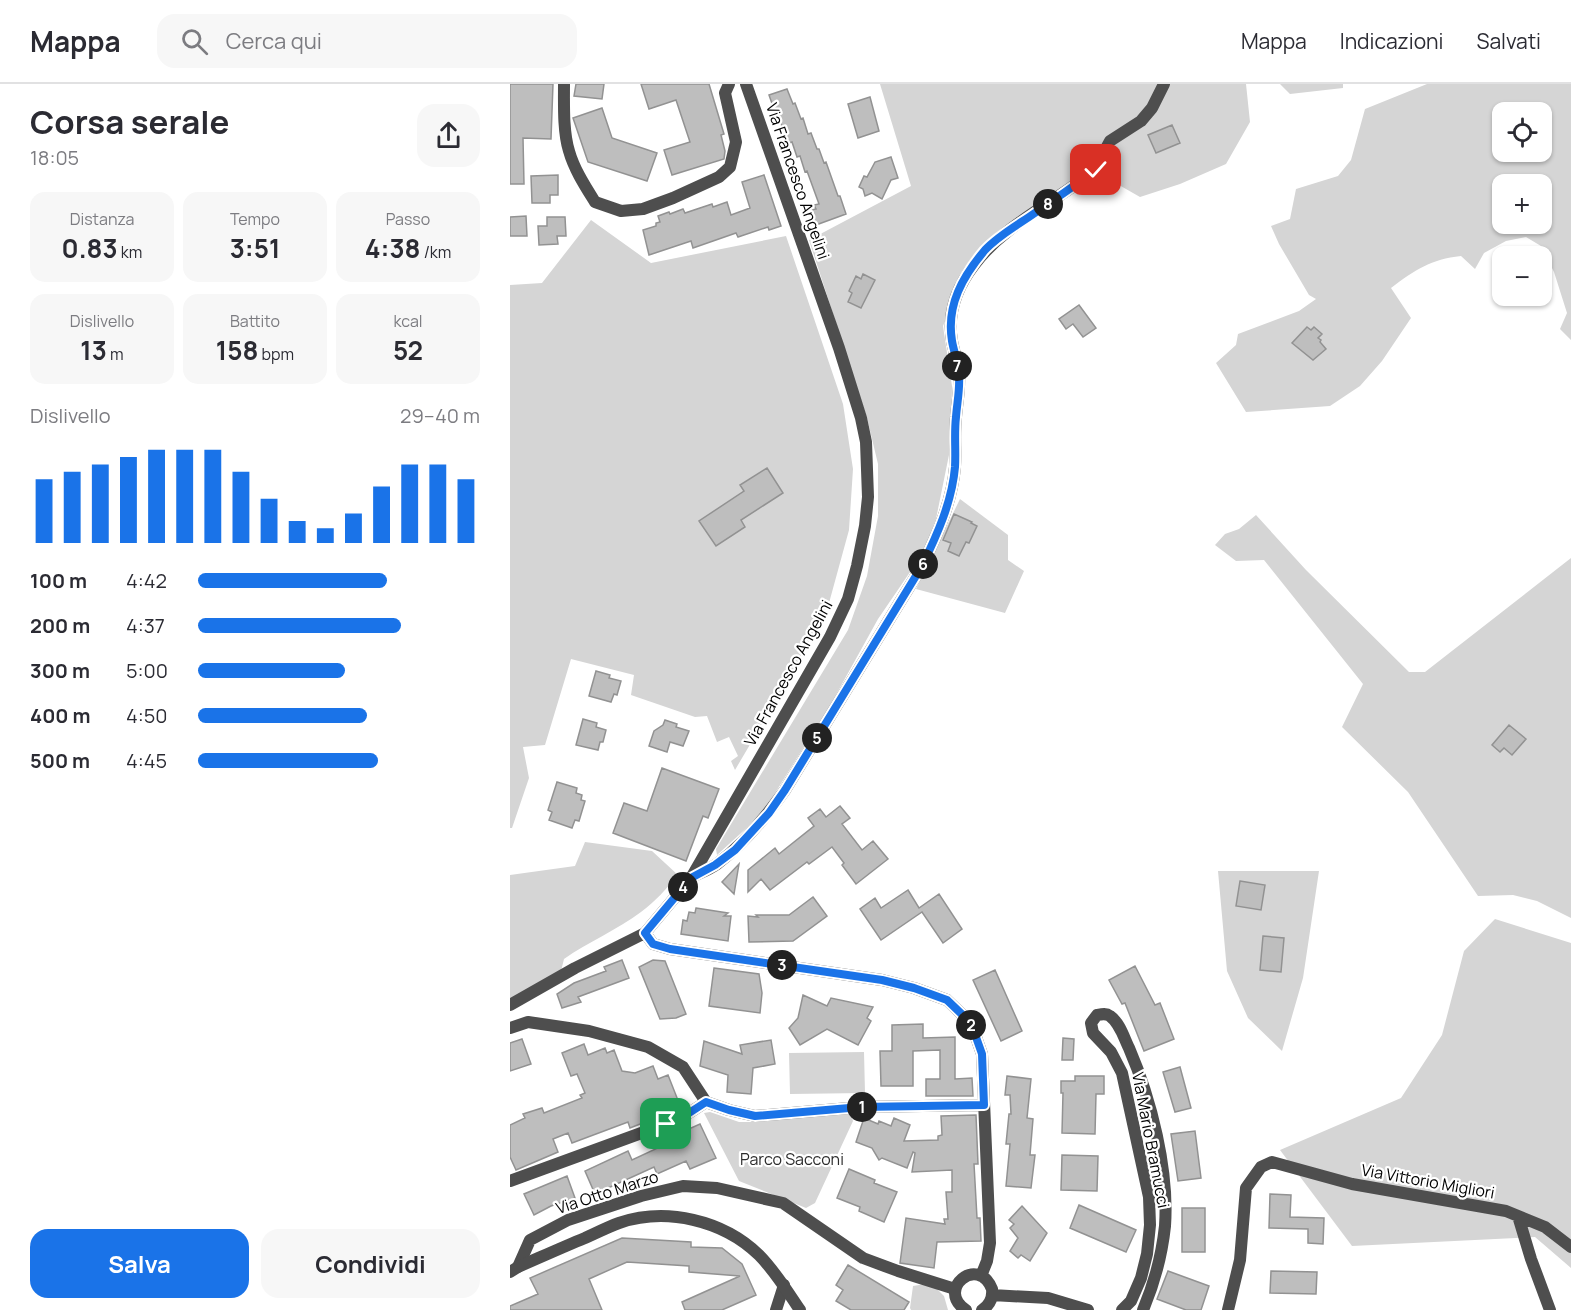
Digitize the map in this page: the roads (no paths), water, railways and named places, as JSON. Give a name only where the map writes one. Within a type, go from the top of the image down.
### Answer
[{"type":"street","points":[[564,84],[564,114],[568,150],[579,176],[595,202],[621,211],[644,209],[673,198],[719,177],[730,167],[736,142],[725,93],[729,84]]},
{"type":"street","name":"Via Francesco Angelini","points":[[510,1005],[575,968],[645,933],[691,878],[831,637],[848,599],[857,566],[868,497],[866,442],[861,418],[746,84]]},
{"type":"street","points":[[691,878],[715,865],[735,850],[769,813],[922,566],[938,531],[950,498],[955,469],[959,373],[951,339],[951,311],[959,287],[973,266],[1001,236],[1102,164],[1104,152],[1110,141],[1141,121],[1152,108],[1164,84]]},
{"type":"street","points":[[645,933],[653,944],[670,949],[882,980],[914,988],[947,1000],[971,1023],[982,1054],[990,1243],[987,1261],[981,1276]]},
{"type":"street","name":"Via Mario Bramucci","points":[[1122,1310],[1131,1301],[1148,1254],[1149,1197],[1122,1073],[1112,1052],[1093,1033],[1091,1023],[1097,1015],[1105,1014],[1117,1024],[1136,1065],[1148,1102],[1161,1165],[1165,1226],[1160,1257],[1143,1310]]},
{"type":"street","points":[[510,1028],[528,1022],[590,1031],[648,1047],[683,1067],[706,1102],[755,1116],[861,1107],[984,1105]]},
{"type":"street","points":[[510,1181],[666,1124],[706,1102]]},
{"type":"street","name":"Via Vittorio Migliori","points":[[1228,1310],[1240,1260],[1246,1188],[1261,1167],[1272,1162],[1352,1184],[1506,1211],[1545,1227],[1571,1247]]},
{"type":"street","name":"Via Otto Marzo","points":[[514,1270],[530,1240],[568,1220],[641,1196],[683,1186],[717,1188],[783,1203],[864,1258],[955,1289]]},
{"type":"street","points":[[514,1270],[619,1223],[669,1215],[702,1222],[727,1232],[744,1243],[759,1256],[784,1285],[800,1310]]},
{"type":"street","points":[[1518,1216],[1550,1310]]},
{"type":"street","points":[[966,1310],[956,1300],[955,1289],[958,1282],[967,1275],[973,1274],[981,1276],[990,1284],[992,1295],[989,1304],[982,1310]]},
{"type":"street","points":[[776,1310],[784,1285]]},
{"type":"street","points":[[992,1295],[1048,1298],[1088,1310]]},
{"type":"park label","name":"Parco Sacconi","points":[[792,1159]]}]
